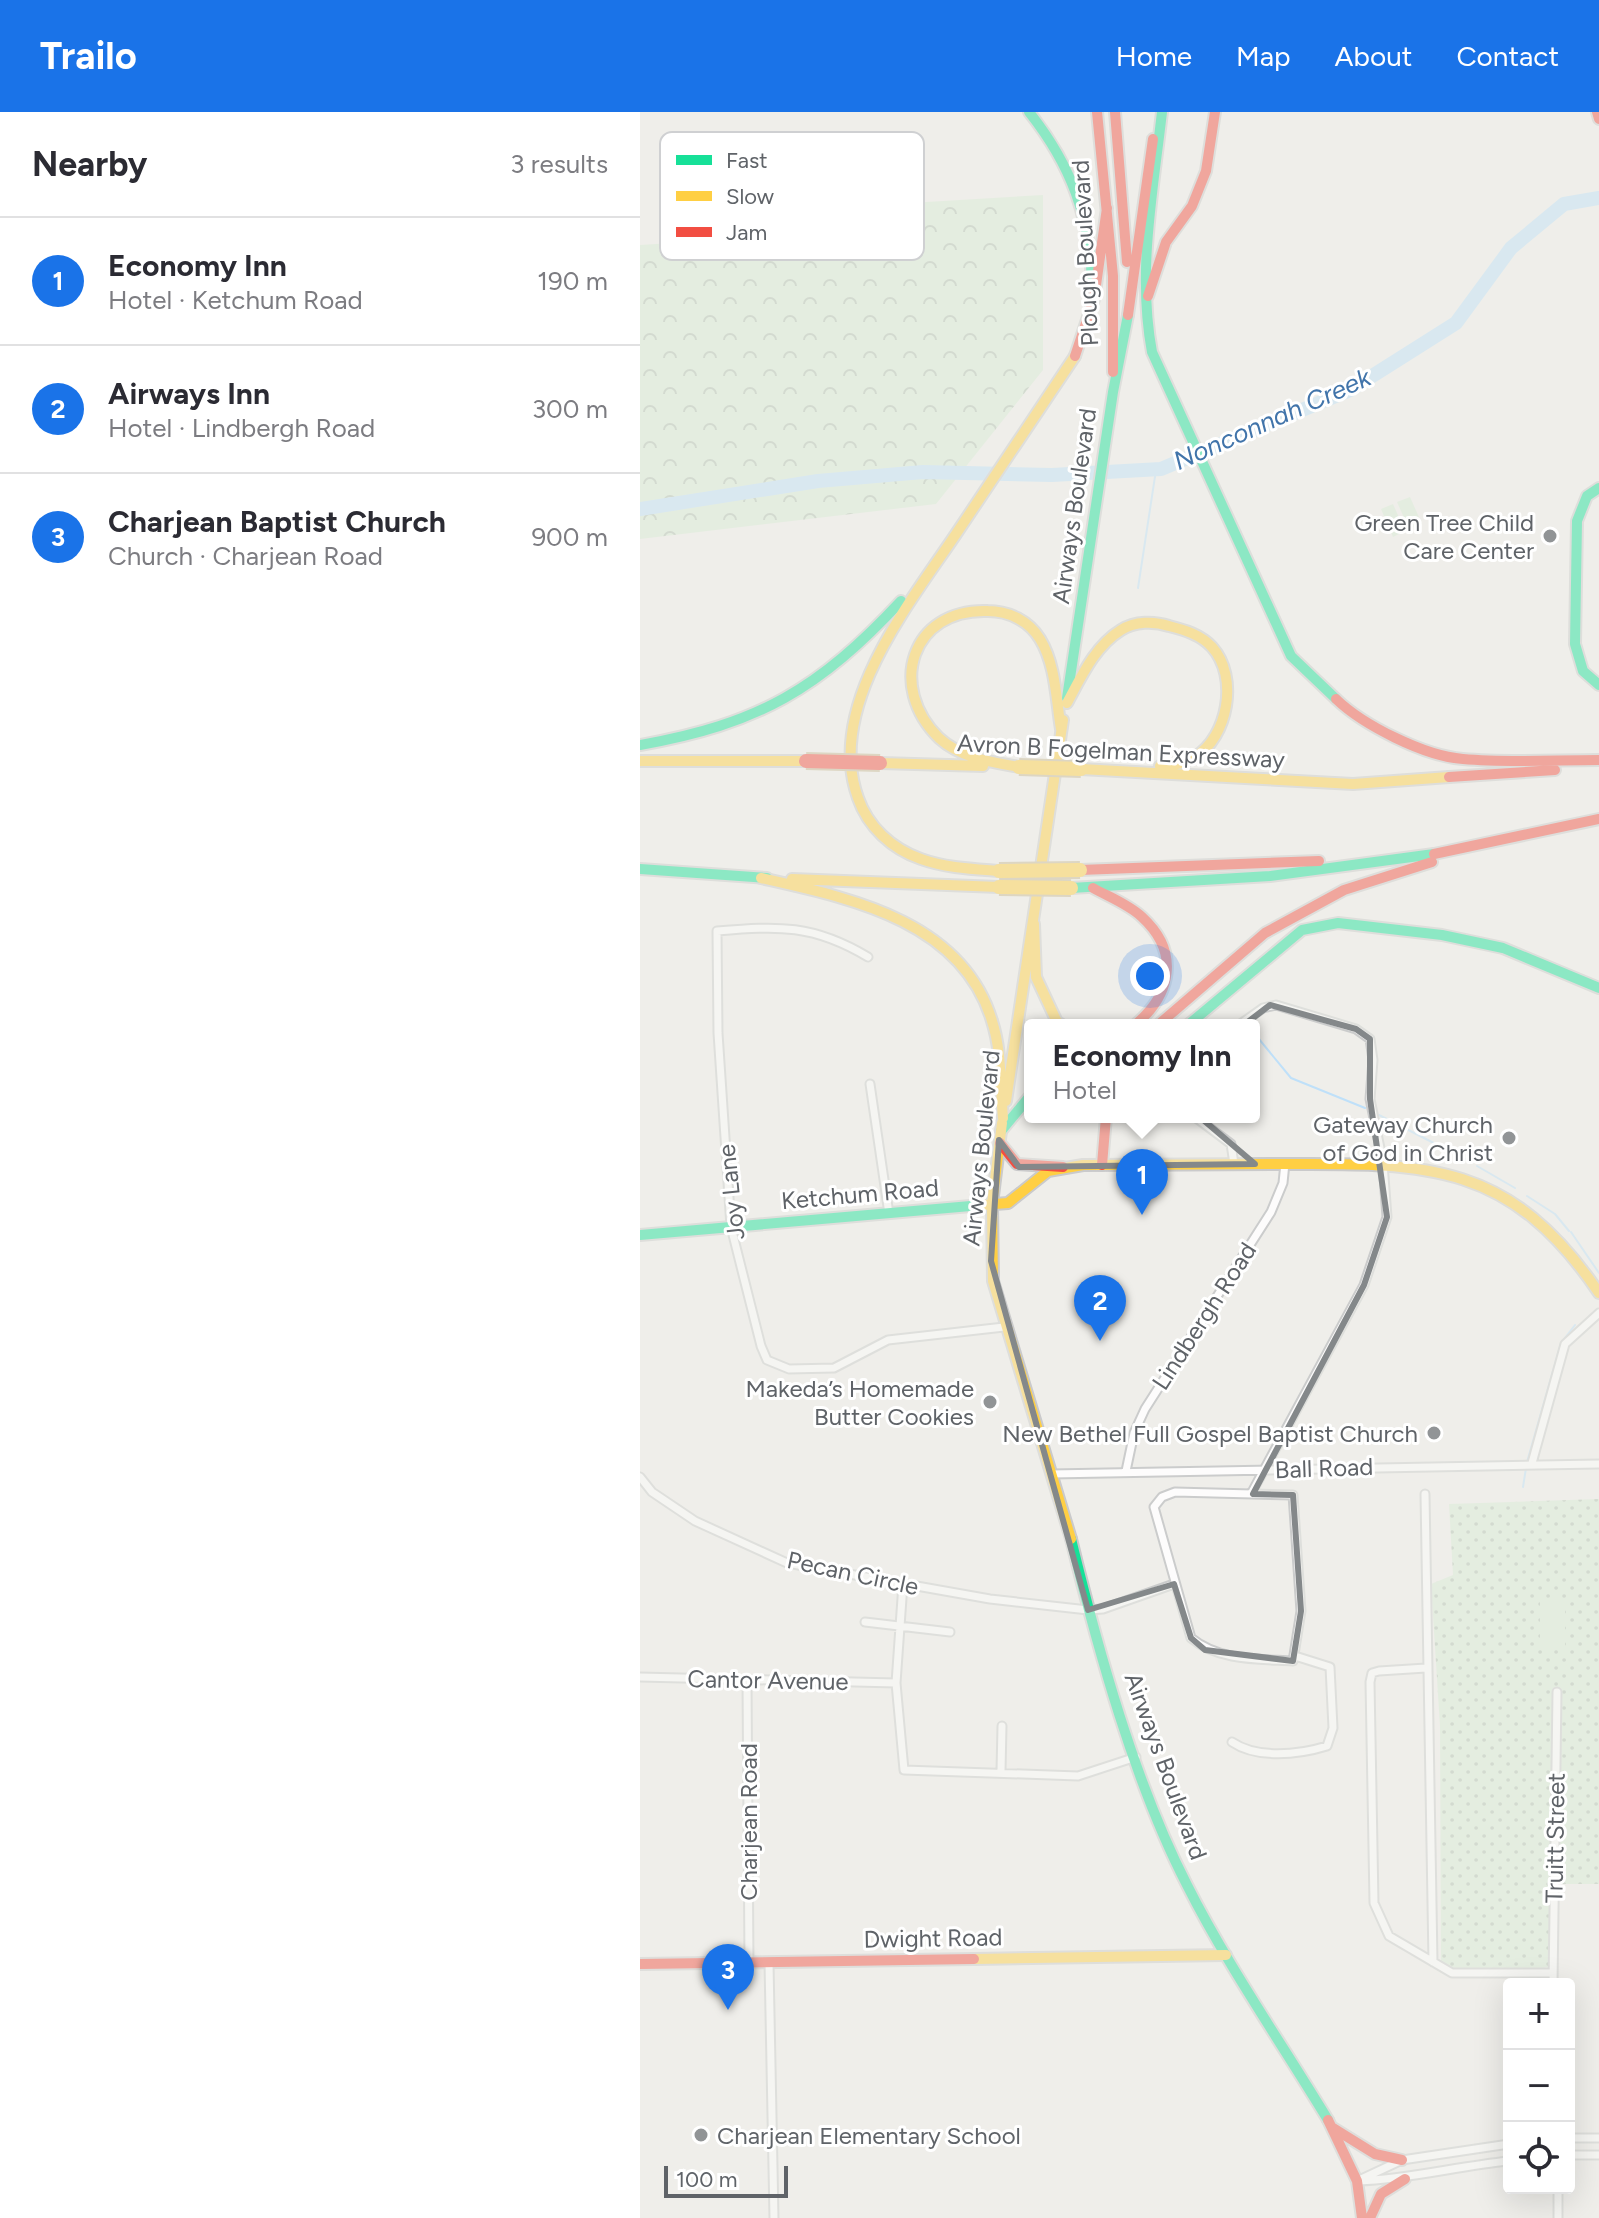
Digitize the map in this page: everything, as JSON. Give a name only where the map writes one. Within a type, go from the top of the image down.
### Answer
[{"type":"main road","points":[[1029,112],[1058,146],[1084,208],[1093,251],[1092,316]]},
{"type":"main road","name":"Plough Boulevard","points":[[1097,112],[1113,276],[1112,399]]},
{"type":"main road","name":"Plough Boulevard","points":[[1115,112],[1128,244],[1127,325]]},
{"type":"main road","points":[[1160,112],[1144,271],[1144,308],[1152,352],[1173,404],[1291,656],[1353,715],[1413,744],[1460,759],[1599,762]]},
{"type":"main road","name":"Airways Boulevard","points":[[1160,112],[1127,325],[1112,399],[1001,1130],[992,1204],[992,1275],[1004,1327],[1069,1533],[1088,1610],[1151,1804],[1187,1886],[1333,2128],[1357,2181],[1362,2218]]},
{"type":"main road","points":[[1144,308],[1166,242],[1192,206],[1206,171],[1215,112]]},
{"type":"main road","points":[[1597,112],[1599,119]]},
{"type":"main road","points":[[1107,208],[1103,265],[1092,316],[1077,353],[932,566],[880,650],[860,699],[849,752],[858,802],[872,831],[910,855],[944,866],[999,871],[1377,862]]},
{"type":"main road","points":[[1599,488],[1587,496],[1577,521],[1575,644],[1583,671],[1599,685]]},
{"type":"main road","points":[[640,745],[689,738],[754,717],[791,699],[858,649],[932,566]]},
{"type":"main road","points":[[1019,767],[970,757],[926,728],[913,702],[909,680],[919,642],[933,628],[970,608],[1014,615],[1034,630],[1045,651],[1061,729]]},
{"type":"main road","points":[[1067,703],[1101,646],[1124,627],[1154,622],[1188,630],[1215,651],[1227,685],[1226,706],[1222,724],[1207,748],[1184,764],[1113,771]]},
{"type":"main road","name":"Avron B Fogelman Expressway","points":[[640,761],[806,761],[1081,769],[1353,784],[1532,773],[1599,762]]},
{"type":"main road","points":[[1165,1019],[1265,933],[1344,890],[1481,847],[1599,819]]},
{"type":"main road","points":[[640,869],[761,878],[1071,888],[1261,876],[1481,847]]},
{"type":"main road","points":[[761,878],[839,895],[889,911],[909,921],[954,959],[984,1001],[994,1027],[1001,1130],[1008,1161],[1019,1167],[1063,1167]]},
{"type":"main road","points":[[1093,887],[1142,917],[1156,936],[1163,957],[1166,986],[1152,1011],[1142,1019]]},
{"type":"main road","points":[[1195,1019],[1302,930],[1338,923],[1442,935],[1503,948],[1599,988]]},
{"type":"main road","points":[[1034,924],[1036,977],[1056,1019]]},
{"type":"main road","points":[[1001,1130],[1024,1103]]},
{"type":"main road","points":[[1102,1165],[1106,1123]]},
{"type":"main road","name":"Ketchum Road","points":[[640,1235],[1008,1203],[1048,1171],[1063,1167],[1383,1163],[1437,1169],[1478,1182],[1515,1202],[1556,1236],[1599,1293]]},
{"type":"main road","name":"Dwight Road","points":[[640,1964],[1226,1955]]},
{"type":"main road","points":[[1333,2128],[1375,2154],[1402,2160]]},
{"type":"main road","points":[[1370,2218],[1381,2194],[1405,2179]]},
{"type":"street","name":"Joy Lane","points":[[868,957],[827,934],[767,927],[717,931],[718,1033],[731,1227],[761,1346],[767,1360],[789,1369],[834,1368],[888,1340],[1004,1327]]},
{"type":"street","points":[[1247,1019],[1263,1008],[1276,1005],[1365,1034],[1373,1048],[1370,1099],[1383,1163],[1387,1217],[1364,1285],[1251,1494]]},
{"type":"street","points":[[870,1084],[889,1214]]},
{"type":"street","points":[[1203,1123],[1231,1144],[1234,1164]]},
{"type":"street","name":"Lindbergh Road","points":[[1126,1471],[1134,1433],[1145,1409],[1271,1212],[1283,1183],[1285,1163]]},
{"type":"street","points":[[1528,1463],[1565,1344],[1599,1313]]},
{"type":"street","name":"Ball Road","points":[[1049,1474],[1599,1464]]},
{"type":"street","name":"Pecan Circle","points":[[640,1477],[652,1492],[695,1521],[787,1563],[990,1599],[1088,1610],[1103,1609],[1174,1584]]},
{"type":"street","points":[[1175,1492],[1251,1494],[1293,1495],[1301,1611],[1293,1661],[1247,1659],[1205,1650],[1191,1638],[1154,1507],[1162,1497],[1175,1492]]},
{"type":"street","points":[[1425,1494],[1433,1962]]},
{"type":"street","points":[[903,1584],[896,1683],[904,1770],[1078,1776],[1136,1757]]},
{"type":"street","points":[[865,1622],[950,1632]]},
{"type":"street","points":[[1232,1742],[1247,1753],[1308,1752],[1327,1746],[1333,1728],[1330,1667],[1295,1656]]},
{"type":"street","points":[[1426,1668],[1372,1673],[1369,1732],[1374,1903],[1389,1936],[1452,1973],[1553,1973]]},
{"type":"street","name":"Cantor Avenue","points":[[640,1677],[896,1683]]},
{"type":"street","name":"Charjean Road","points":[[747,1681],[749,1963]]},
{"type":"street","name":"Truitt Street","points":[[1553,1978],[1557,1692]]},
{"type":"street","points":[[1001,1771],[1002,1726]]},
{"type":"street","points":[[769,1963],[774,2218]]},
{"type":"street","points":[[1575,2138],[1599,2138]]},
{"type":"street","points":[[1357,2181],[1402,2160],[1503,2145]]},
{"type":"street","points":[[1575,2155],[1599,2155]]},
{"type":"street","points":[[1357,2181],[1405,2179],[1458,2166],[1503,2162]]},
{"type":"street","points":[[1558,2194],[1558,2218]]},
{"type":"highlighted area","points":[[1270,1005],[1356,1029],[1370,1039],[1370,1099],[1387,1217],[1364,1285],[1253,1494],[1293,1495],[1301,1611],[1293,1661],[1205,1650],[1191,1638],[1174,1584],[1088,1610],[991,1261],[999,1140],[1019,1167],[1255,1164],[1188,1107],[1193,1080],[1211,1050]]},
{"type":"green space","points":[[1043,195],[1043,370],[936,504],[640,539],[640,245],[660,244],[660,260],[924,260],[924,202]]},
{"type":"green space","points":[[1410,497],[1422,524],[1409,529],[1397,502]]},
{"type":"green space","points":[[1393,504],[1405,531],[1393,537],[1381,509]]},
{"type":"green space","points":[[1599,1499],[1599,1884],[1559,1884],[1550,1966],[1537,1970],[1453,1969],[1441,1964],[1440,1726],[1431,1584],[1453,1575],[1449,1504]]},
{"type":"green space","points":[[1540,1600],[1565,1600],[1565,1646],[1540,1647]]},
{"type":"waterway","name":"Nonconnah Creek","points":[[640,509],[818,481],[923,472],[1052,475],[1161,469],[1350,390],[1456,323],[1511,248],[1564,204],[1599,198]]},
{"type":"waterway","points":[[1138,588],[1156,470]]},
{"type":"waterway","points":[[1260,1040],[1291,1078],[1365,1108]]},
{"type":"waterway","points":[[1379,1115],[1465,1159]]},
{"type":"waterway","points":[[1477,1166],[1515,1188]]},
{"type":"waterway","points":[[1527,1196],[1555,1214],[1569,1231]]},
{"type":"waterway","points":[[1571,1232],[1599,1273]]},
{"type":"waterway","points":[[1527,1462],[1561,1343],[1575,1325]]},
{"type":"waterway","points":[[1523,1487],[1526,1468]]},
{"type":"traffic: fast","points":[[1029,112],[1056,152],[1076,192],[1087,236],[1092,284]]},
{"type":"traffic: fast","points":[[1162,112],[1146,262],[1152,352],[1291,656],[1336,699]]},
{"type":"traffic: fast","points":[[1067,698],[1113,392],[1128,315]]},
{"type":"traffic: fast","points":[[1599,488],[1587,496],[1577,521],[1575,644],[1583,671],[1599,685]]},
{"type":"traffic: fast","points":[[640,745],[719,726],[784,698],[842,658],[901,601]]},
{"type":"traffic: fast","points":[[1071,888],[1270,876],[1434,854]]},
{"type":"traffic: fast","points":[[640,869],[767,878]]},
{"type":"traffic: fast","points":[[1195,1019],[1302,930],[1338,923],[1442,935],[1503,948],[1599,988]]},
{"type":"traffic: fast","points":[[1001,1131],[1024,1103]]},
{"type":"traffic: fast","points":[[640,1235],[982,1205]]},
{"type":"traffic: fast","points":[[1071,1539],[1120,1716],[1168,1846],[1219,1944],[1328,2120]]},
{"type":"traffic: slow","points":[[999,871],[930,862],[910,855],[882,836],[862,809],[858,798],[851,763],[853,728],[862,693],[896,624],[1075,356]]},
{"type":"traffic: slow","points":[[1019,767],[977,758],[957,750],[939,738],[923,718],[914,696],[911,675],[915,654],[925,636],[941,622],[962,614],[996,611],[1024,622],[1040,639],[1049,660],[1061,729]]},
{"type":"traffic: slow","points":[[1067,703],[1096,653],[1126,627],[1138,623],[1157,623],[1203,639],[1212,647],[1225,674],[1226,706],[1222,721],[1215,736],[1195,757],[1178,764],[1160,766]]},
{"type":"traffic: slow","points":[[1006,1101],[1063,720]]},
{"type":"traffic: slow","points":[[640,761],[806,761]]},
{"type":"traffic: slow","points":[[880,763],[983,766]]},
{"type":"traffic: slow","points":[[1019,767],[1081,769]]},
{"type":"traffic: slow","points":[[1081,769],[1353,784],[1449,777]]},
{"type":"traffic: slow","points":[[999,871],[1080,870]]},
{"type":"traffic: slow","points":[[761,878],[865,905],[929,937],[956,959],[977,987],[992,1021],[999,1057],[1003,1118]]},
{"type":"traffic: slow","points":[[792,879],[999,887]]},
{"type":"traffic: slow","points":[[999,887],[1071,888]]},
{"type":"traffic: slow","points":[[1034,924],[1036,977],[1056,1019]]},
{"type":"traffic: slow","points":[[1002,1123],[992,1204],[993,1281],[1071,1539]]},
{"type":"traffic: slow","points":[[982,1205],[1008,1203],[1048,1171],[1083,1165],[1336,1164],[1424,1170],[1463,1179],[1499,1195],[1533,1218],[1566,1250],[1599,1293]]},
{"type":"traffic: slow","points":[[974,1959],[1226,1955]]},
{"type":"traffic: jam","points":[[1097,112],[1113,276],[1113,372]]},
{"type":"traffic: jam","points":[[1115,112],[1127,262]]},
{"type":"traffic: jam","points":[[1148,296],[1166,242],[1192,206],[1206,171],[1215,112]]},
{"type":"traffic: jam","points":[[1597,112],[1599,119]]},
{"type":"traffic: jam","points":[[1128,315],[1153,139]]},
{"type":"traffic: jam","points":[[1075,356],[1094,299],[1107,208]]},
{"type":"traffic: jam","points":[[1336,699],[1395,738],[1447,757],[1496,761],[1599,760]]},
{"type":"traffic: jam","points":[[806,761],[880,763]]},
{"type":"traffic: jam","points":[[1449,777],[1555,770]]},
{"type":"traffic: jam","points":[[1434,854],[1599,819]]},
{"type":"traffic: jam","points":[[1080,870],[1319,861]]},
{"type":"traffic: jam","points":[[1165,1019],[1265,933],[1344,890],[1432,862]]},
{"type":"traffic: jam","points":[[1093,888],[1137,912],[1162,944],[1167,972],[1157,1000],[1141,1019]]},
{"type":"traffic: jam","points":[[1102,1165],[1106,1123]]},
{"type":"traffic: jam","points":[[1000,1143],[1017,1164],[1063,1167]]},
{"type":"traffic: jam","points":[[640,1964],[974,1959]]},
{"type":"traffic: jam","points":[[1328,2120],[1357,2181],[1362,2218]]},
{"type":"traffic: jam","points":[[1333,2128],[1375,2154],[1402,2160]]},
{"type":"traffic: jam","points":[[1370,2218],[1381,2194],[1405,2179]]},
{"type":"place","name":"Green Tree Child Care Center","points":[[1550,536]]},
{"type":"place","name":"Gateway Church of God in Christ","points":[[1509,1138]]},
{"type":"place","name":"Economy Inn","points":[[1142,1215]]},
{"type":"place","name":"Airways Inn","points":[[1100,1341]]},
{"type":"place","name":"Makeda’s Homemade Butter Cookies","points":[[990,1402]]},
{"type":"place","name":"New Bethel Full Gospel Baptist Church","points":[[1434,1433]]},
{"type":"place","name":"Charjean Baptist Church","points":[[728,2010]]},
{"type":"place","name":"Charjean Elementary School","points":[[701,2135]]}]
